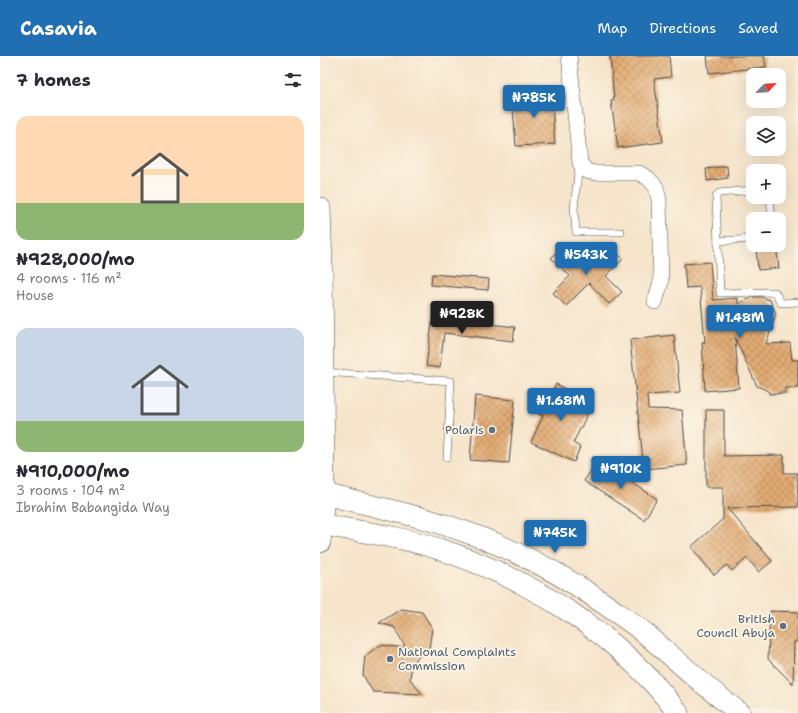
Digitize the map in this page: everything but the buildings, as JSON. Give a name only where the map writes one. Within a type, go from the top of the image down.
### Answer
[{"type":"main road","points":[[320,208],[324,372],[321,530],[384,535],[438,549],[514,580],[579,618],[604,637],[649,678],[678,713]]},
{"type":"main road","points":[[322,494],[430,520],[522,555],[565,579],[604,604],[646,634],[722,700],[740,713]]},
{"type":"street","points":[[569,56],[580,163],[586,171],[639,173],[648,178],[656,188],[658,200],[661,282],[655,302]]},
{"type":"lane","points":[[580,163],[574,208],[576,232],[621,232]]},
{"type":"lane","points":[[746,191],[728,192],[716,195],[720,293],[775,292],[781,303],[798,302]]},
{"type":"lane","points":[[718,241],[746,239]]},
{"type":"lane","points":[[324,372],[451,381],[446,457]]},
{"type":"place","name":"Polaris","points":[[492,430]]},
{"type":"place","name":"British Council Abuja","points":[[783,626]]},
{"type":"place","name":"National Complaints Commission","points":[[390,659]]}]
